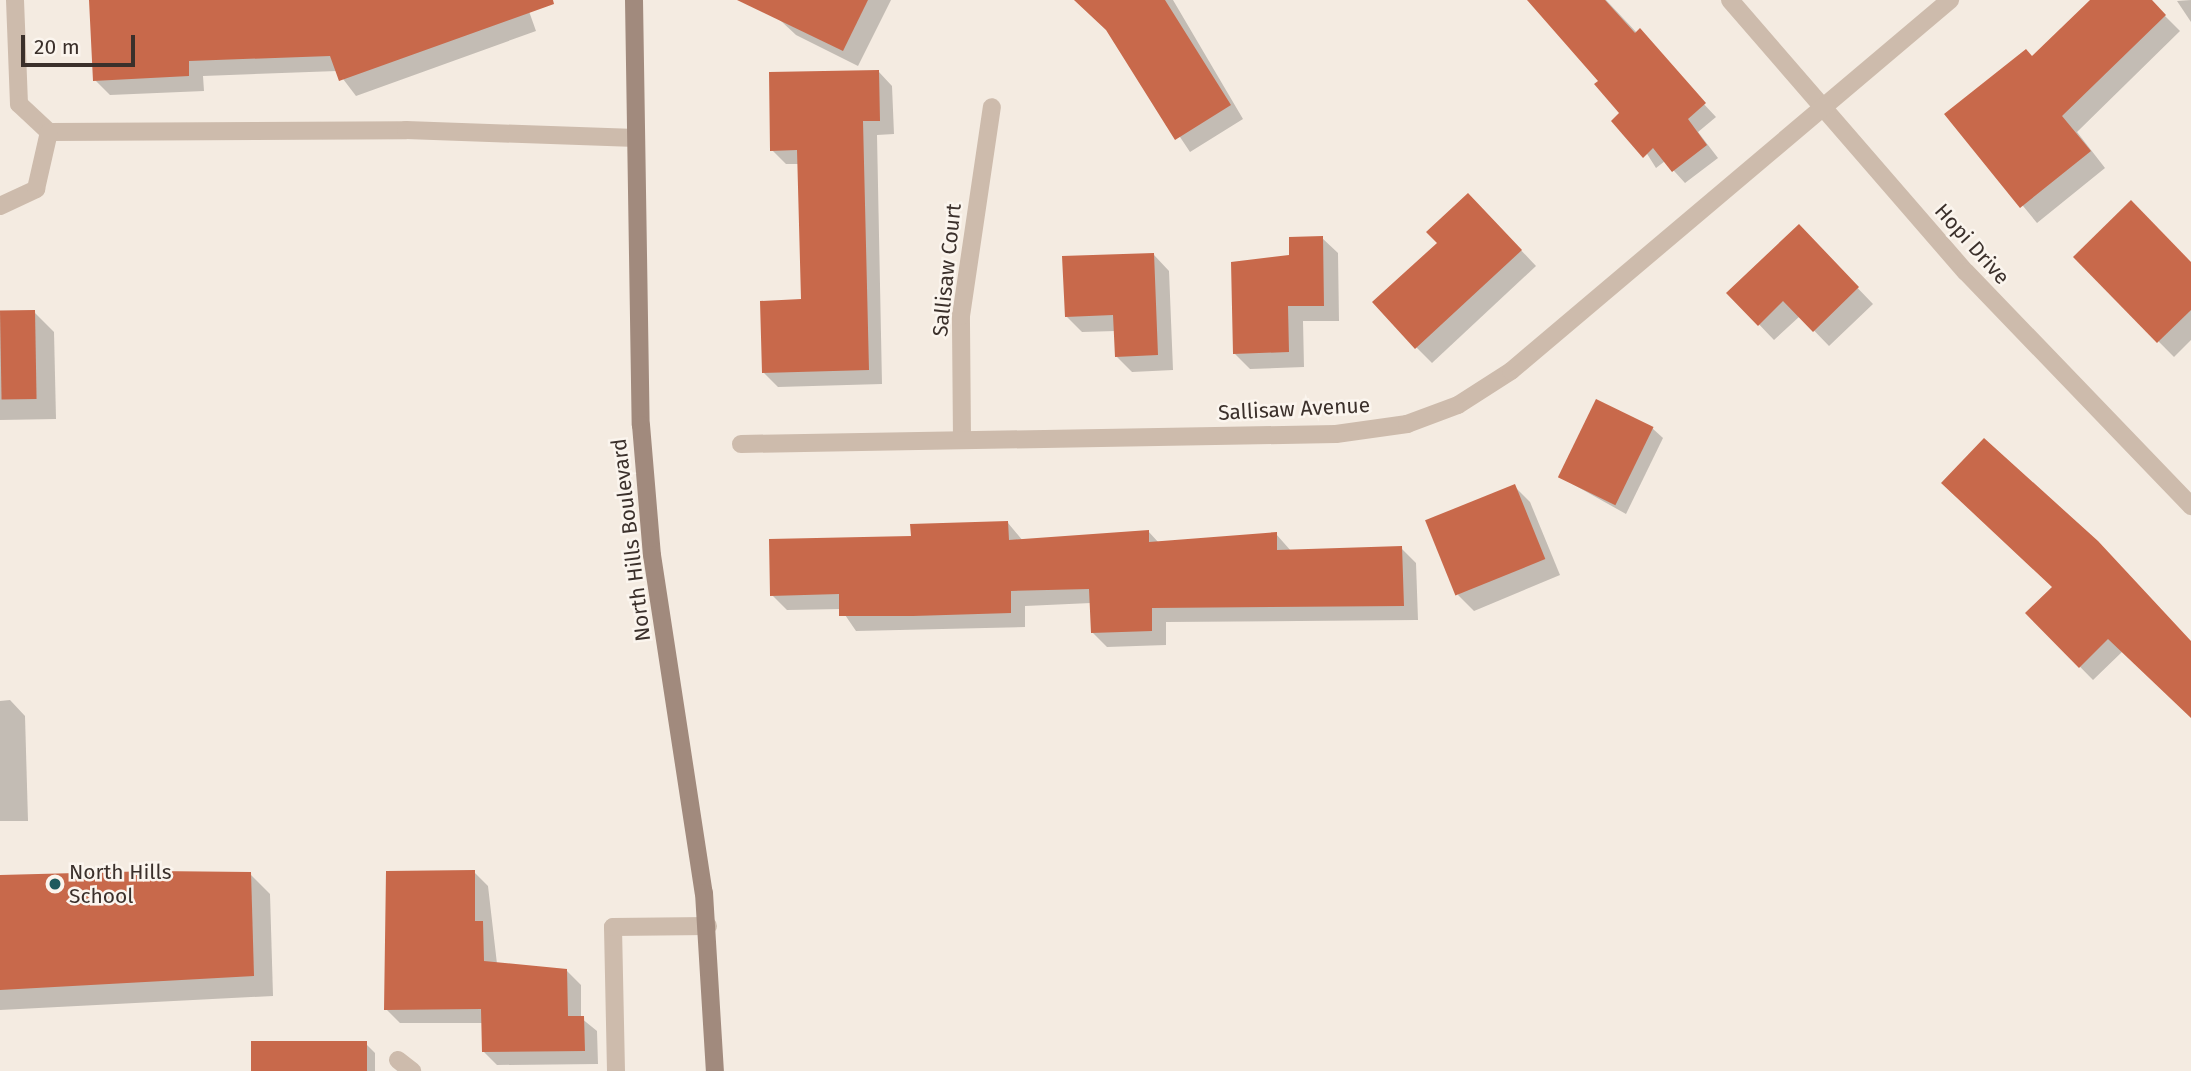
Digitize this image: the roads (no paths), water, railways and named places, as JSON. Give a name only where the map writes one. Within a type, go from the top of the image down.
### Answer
[{"type":"street","points":[[15,0],[19,104],[49,132],[406,130],[636,138]]},
{"type":"street","name":"North Hills Boulevard","points":[[634,0],[641,425],[652,555],[708,926],[715,1071]]},
{"type":"street","name":"Hopi Drive","points":[[1730,0],[1966,272],[2191,506]]},
{"type":"street","name":"Sallisaw Avenue","points":[[741,444],[1336,434],[1407,424],[1458,405],[1511,371],[1950,0]]},
{"type":"street","name":"Sallisaw Court","points":[[962,439],[961,316],[992,107]]},
{"type":"street","points":[[0,206],[36,189],[49,132]]},
{"type":"street","points":[[616,1071],[612,927],[708,926]]},
{"type":"place","name":"North Hills School","points":[[55,884]]}]
